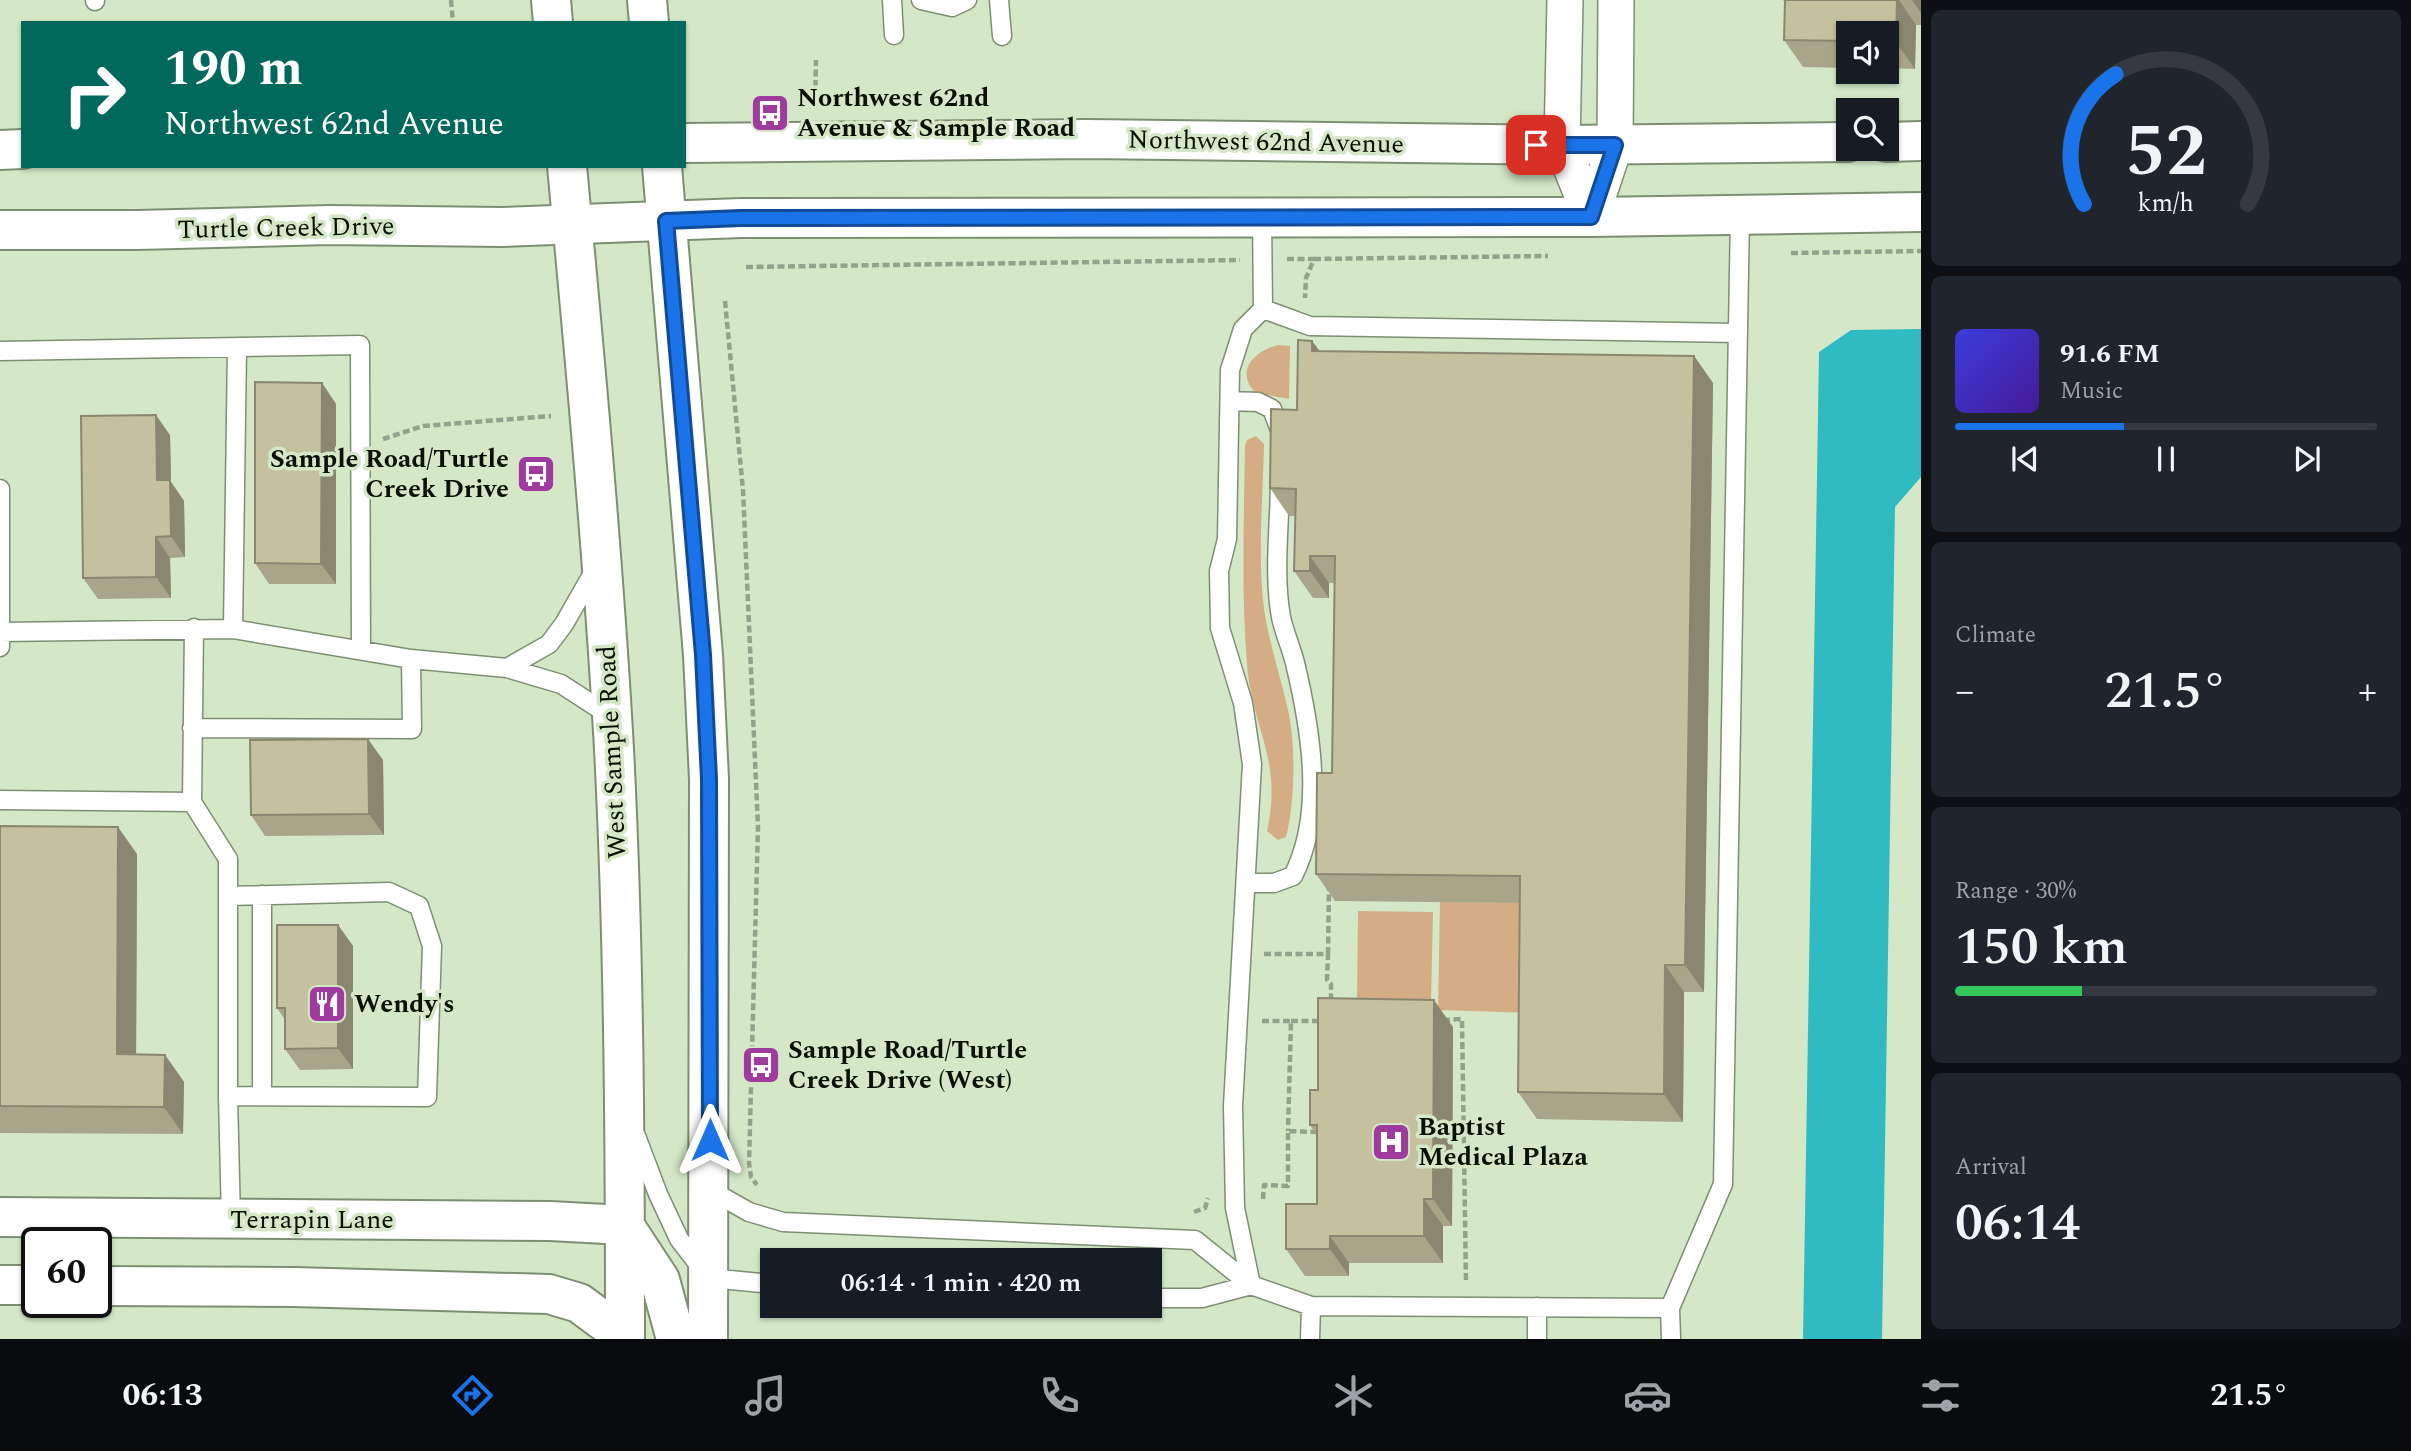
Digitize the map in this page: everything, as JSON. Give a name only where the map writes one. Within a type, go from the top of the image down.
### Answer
[{"type":"street","points":[[551,0],[553,21]]},
{"type":"street","points":[[647,0],[649,21]]},
{"type":"street","points":[[1564,0],[1562,145],[1591,217]]},
{"type":"street","points":[[1591,217],[1615,145],[1616,0]]},
{"type":"street","name":"Northwest 62nd Avenue","points":[[686,142],[1087,139],[1562,145],[1836,142]]},
{"type":"street","points":[[1899,142],[1921,141]]},
{"type":"street","points":[[0,149],[21,149]]},
{"type":"street","name":"West Sample Road","points":[[566,168],[601,559],[612,717],[622,986],[625,1338]]},
{"type":"street","points":[[662,168],[703,655],[709,779],[708,1339]]},
{"type":"street","points":[[572,225],[741,218],[1591,217],[1921,212]]},
{"type":"street","name":"Turtle Creek Drive","points":[[0,230],[572,225]]},
{"type":"street","name":"Terrapin Lane","points":[[0,1217],[550,1221],[624,1225]]},
{"type":"street","points":[[624,1225],[660,1280],[676,1339]]},
{"type":"street","points":[[0,1285],[21,1285]]},
{"type":"street","points":[[112,1286],[322,1287],[549,1294],[579,1303],[625,1338]]},
{"type":"lane","points":[[892,0],[894,35]]},
{"type":"lane","points":[[921,0],[952,7],[967,0]]},
{"type":"lane","points":[[999,0],[1002,36]]},
{"type":"lane","points":[[1671,1339],[1670,1308],[1723,1184],[1740,214]]},
{"type":"lane","points":[[1251,1285],[1235,1200],[1233,1106],[1252,764],[1243,703],[1220,628],[1219,571],[1227,539],[1230,370],[1243,328],[1263,309],[1262,217]]},
{"type":"lane","points":[[1263,309],[1310,326],[1738,333]]},
{"type":"lane","points":[[0,351],[360,345],[361,650]]},
{"type":"lane","points":[[233,629],[237,347]]},
{"type":"lane","points":[[1230,401],[1258,402],[1272,409],[1279,420],[1281,618],[1302,692],[1310,744],[1311,799],[1304,854],[1293,876],[1275,883],[1247,883]]},
{"type":"lane","points":[[0,489],[0,648]]},
{"type":"lane","points":[[507,668],[549,645],[601,559]]},
{"type":"lane","points":[[194,628],[192,802],[228,859],[231,1220]]},
{"type":"lane","points":[[0,632],[233,629],[411,659],[507,668],[561,684],[612,717]]},
{"type":"lane","points":[[192,729],[412,729],[411,659]]},
{"type":"lane","points":[[0,800],[192,802]]},
{"type":"lane","points":[[228,1096],[427,1097],[432,946],[419,906],[389,892],[230,896]]},
{"type":"lane","points":[[262,895],[262,1096]]},
{"type":"lane","points":[[623,1098],[658,1194],[679,1239],[709,1278],[760,1283]]},
{"type":"lane","points":[[710,1190],[749,1212],[783,1222],[1195,1240],[1251,1285],[1311,1306],[1670,1308]]},
{"type":"lane","points":[[1162,1297],[1202,1298],[1251,1285]]},
{"type":"lane","points":[[1310,1339],[1311,1306]]},
{"type":"lane","points":[[1537,1307],[1537,1339]]},
{"type":"path","points":[[451,0],[453,21]]},
{"type":"path","points":[[815,113],[816,61]]},
{"type":"path","points":[[746,267],[1314,259],[1306,278],[1303,323]]},
{"type":"path","points":[[725,301],[743,490],[758,827],[749,1163],[751,1177],[762,1192]]},
{"type":"path","points":[[360,440],[384,439],[423,426],[551,416]]},
{"type":"path","points":[[1329,885],[1328,954],[1331,1008]]},
{"type":"path","points":[[1243,954],[1328,954]]},
{"type":"path","points":[[1239,1020],[1331,1020]]},
{"type":"path","points":[[1436,1020],[1462,1020],[1466,1283],[1453,1283]]},
{"type":"path","points":[[1182,1212],[1205,1208],[1207,1198],[1263,1202],[1264,1185],[1288,1186],[1291,1021]]},
{"type":"path","points":[[1288,1131],[1329,1132]]},
{"type":"shaded area","points":[[1278,345],[1290,346],[1289,399],[1256,393],[1247,377],[1247,370],[1255,357]]},
{"type":"shaded area","points":[[1256,436],[1264,444],[1261,542],[1263,600],[1291,724],[1293,757],[1289,823],[1286,837],[1278,840],[1267,831],[1271,806],[1269,764],[1250,687],[1245,637],[1245,446],[1247,440]]},
{"type":"shaded area","points":[[1440,902],[1539,903],[1538,1013],[1438,1010]]},
{"type":"shaded area","points":[[1358,911],[1433,912],[1431,1002],[1357,1001]]},
{"type":"water","points":[[1921,329],[1921,477],[1895,507],[1882,1339],[1803,1339],[1819,352],[1851,330]]},
{"type":"building","points":[[1785,0],[1897,0],[1896,21],[1836,21],[1836,41],[1784,40]]},
{"type":"building","points":[[1298,340],[1312,341],[1312,351],[1694,356],[1685,965],[1665,965],[1664,1094],[1518,1092],[1520,876],[1316,874],[1317,773],[1332,773],[1335,556],[1310,556],[1310,571],[1294,571],[1296,489],[1270,488],[1271,409],[1297,410]]},
{"type":"building","points":[[255,382],[322,383],[321,564],[255,563]]},
{"type":"building","points":[[156,415],[157,480],[170,480],[171,536],[156,537],[156,577],[83,578],[81,416]]},
{"type":"building","points":[[368,739],[369,814],[251,815],[250,740]]},
{"type":"building","points":[[0,826],[118,827],[117,1054],[165,1055],[164,1107],[0,1106]]},
{"type":"building","points":[[277,925],[338,925],[338,1048],[285,1049],[285,1008],[277,1008]]},
{"type":"building","name":"Baptist Medical Plaza","points":[[1318,998],[1434,1000],[1433,1199],[1424,1199],[1424,1236],[1330,1236],[1330,1249],[1286,1249],[1286,1204],[1317,1204],[1317,1125],[1310,1125],[1310,1090],[1318,1090]]},
{"type":"place","name":"Northwest 62nd Avenue & Sample Road","points":[[770,113]]},
{"type":"place","name":"Sample Road/Turtle Creek Drive","points":[[536,474]]},
{"type":"place","name":"Wendy's","points":[[327,1004]]},
{"type":"place","name":"Sample Road/Turtle Creek Drive (West)","points":[[761,1065]]},
{"type":"place","name":"Baptist Medical Plaza","points":[[1391,1142]]},
{"type":"route","points":[[710,1140],[709,779],[703,655],[666,221],[741,218],[1591,217],[1615,145],[1536,145]]}]
